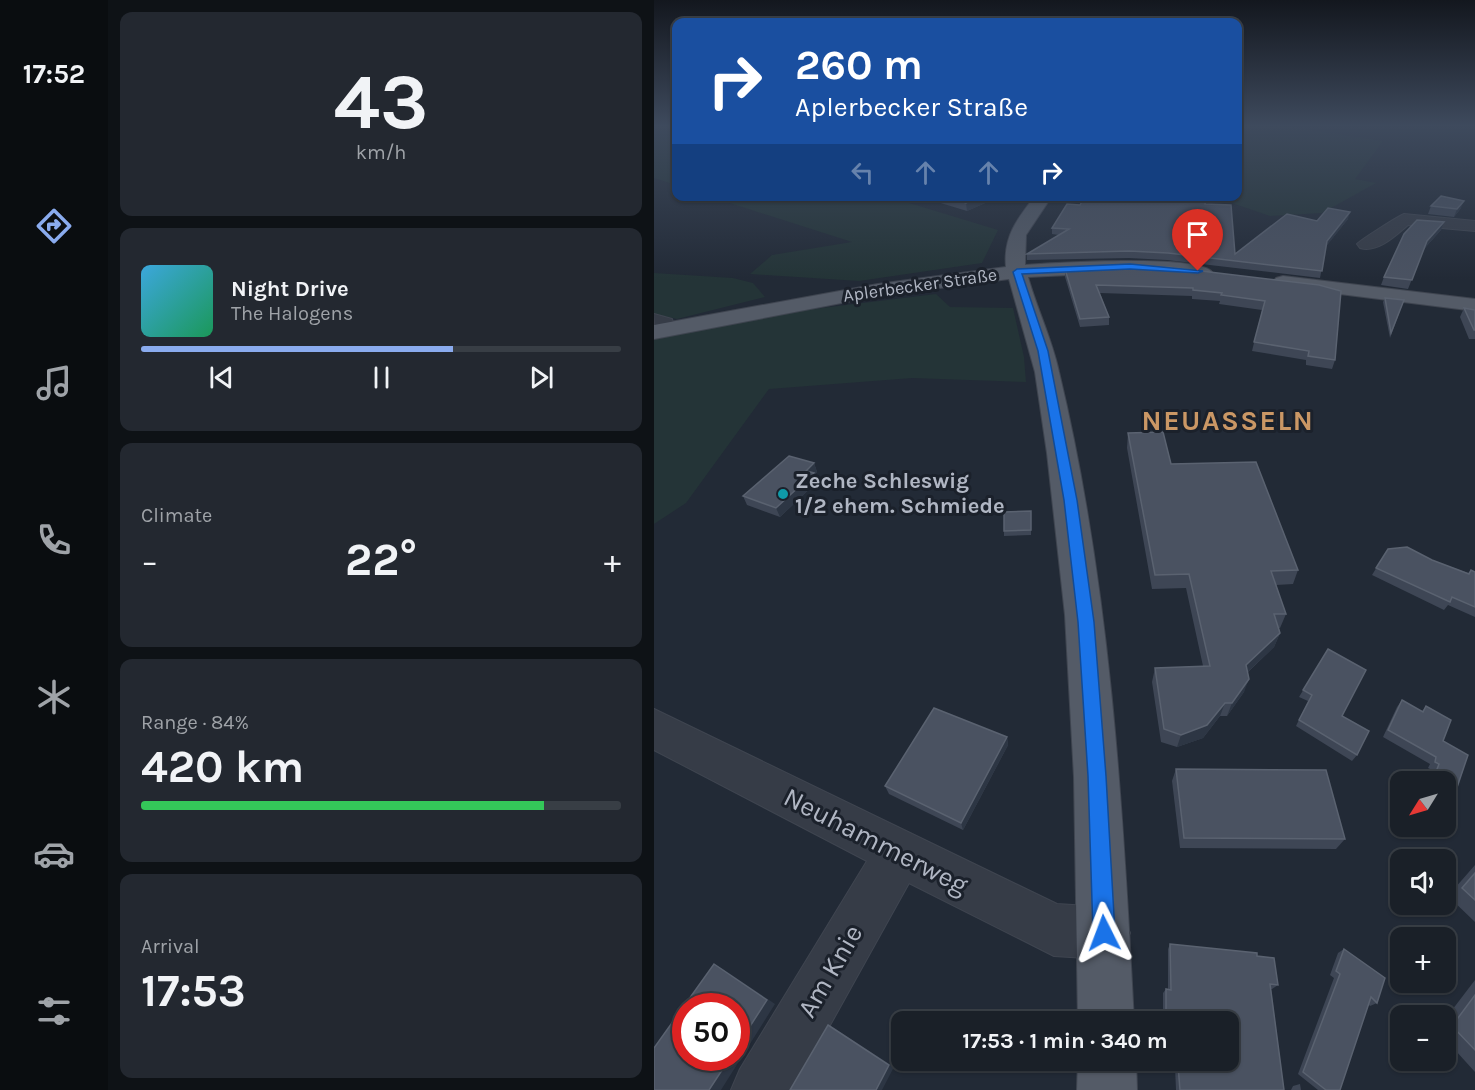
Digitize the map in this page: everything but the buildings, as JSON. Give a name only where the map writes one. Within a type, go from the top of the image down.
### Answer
[{"type":"main road","points":[[1040,201],[1021,225],[1015,240],[1013,259],[1043,351],[1070,500],[1086,622],[1097,776],[1106,1011]]},
{"type":"main road","name":"Aplerbecker Straße","points":[[657,328],[791,304],[1017,272],[1130,266],[1220,274]]},
{"type":"main road","points":[[1263,279],[1475,304]]},
{"type":"main road","points":[[1107,1071],[1107,1090]]},
{"type":"street","points":[[1366,244],[1382,237],[1404,219],[1475,226]]},
{"type":"street","name":"Neuhammerweg","points":[[654,729],[1054,930],[1104,933]]},
{"type":"street","name":"Am Knie","points":[[761,1090],[900,852]]},
{"type":"shaded area","points":[[672,177],[672,184],[654,178]]},
{"type":"shaded area","points":[[1242,177],[1357,177],[1355,179],[1376,183],[1322,213],[1270,216],[1229,202],[1242,201]]},
{"type":"shaded area","points":[[724,201],[909,201],[906,202],[998,230],[982,263],[859,281],[750,274],[772,255],[852,242]]},
{"type":"shaded area","points":[[654,273],[733,278],[753,283],[765,297],[677,319],[654,314]]},
{"type":"shaded area","points":[[936,294],[950,307],[1013,308],[1024,357],[1026,382],[912,378],[769,389],[686,503],[654,524],[654,337],[789,312]]},
{"type":"place","name":"Zeche Schleswig 1/2 ehem. Schmiede","points":[[783,494]]},
{"type":"district","name":"NEUASSELN","points":[[1228,420]]},
{"type":"route","points":[[1104,933],[1097,776],[1086,622],[1070,500],[1043,351],[1017,272],[1050,268],[1130,266],[1198,271]]}]
